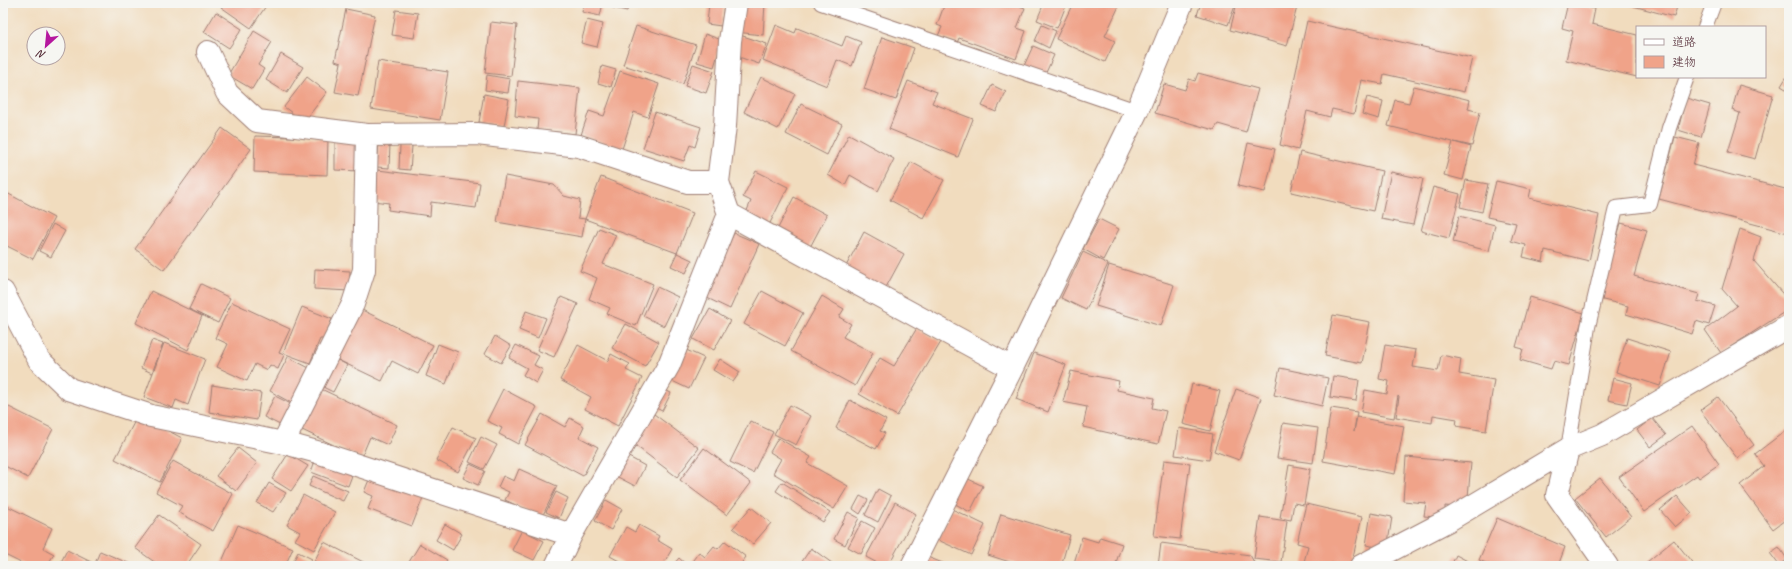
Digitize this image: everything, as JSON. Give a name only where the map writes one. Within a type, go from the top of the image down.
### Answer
[{"type":"street","points":[[556,566],[571,534],[669,365],[728,214],[718,182],[725,126],[730,41],[736,3]]},
{"type":"street","points":[[912,566],[1012,368],[1137,111],[1182,3]]},
{"type":"street","points":[[208,52],[227,93],[257,121],[367,135],[477,134],[579,146],[688,182],[718,182]]},
{"type":"street","points":[[283,443],[353,304],[364,270],[367,135]]},
{"type":"street","points":[[728,214],[1012,368]]},
{"type":"street","points":[[3,292],[38,360],[69,389],[151,416],[283,443],[318,452],[571,534]]},
{"type":"street","points":[[1361,566],[1449,520],[1568,449],[1602,435],[1789,326]]},
{"type":"street","points":[[1568,449],[1557,495],[1607,566]]},
{"type":"lane","points":[[821,3],[1137,111]]},
{"type":"lane","points":[[1705,26],[1714,3]]},
{"type":"lane","points":[[1568,449],[1588,327],[1616,208],[1650,204],[1669,128],[1687,78]]},
{"type":"building","points":[[223,3],[268,3],[251,28],[221,7]]},
{"type":"building","points":[[584,3],[603,3],[600,16],[582,12]]},
{"type":"building","points":[[610,3],[629,3],[627,11],[609,7]]},
{"type":"building","points":[[709,3],[724,5],[721,26],[707,24]]},
{"type":"building","points":[[738,3],[765,3],[763,35],[735,32]]},
{"type":"building","points":[[945,3],[1011,3],[1025,8],[1017,28],[1026,31],[1016,59],[959,38],[957,43],[938,36],[942,27],[937,25]]},
{"type":"building","points":[[1044,3],[1067,3],[1057,28],[1037,20]]},
{"type":"building","points":[[1073,3],[1112,3],[1119,6],[1105,36],[1115,41],[1105,62],[1056,39]]},
{"type":"building","points":[[1201,3],[1236,3],[1228,25],[1197,15]]},
{"type":"building","points":[[1237,3],[1298,3],[1287,46],[1230,30]]},
{"type":"building","points":[[1568,3],[1595,9],[1592,24],[1636,35],[1636,77],[1566,60],[1573,31],[1562,28]]},
{"type":"building","points":[[1622,3],[1678,3],[1674,17]]},
{"type":"building","points":[[346,9],[375,15],[358,96],[335,92],[341,63],[335,61]]},
{"type":"building","points":[[396,10],[418,13],[414,38],[392,35]]},
{"type":"building","points":[[216,12],[242,29],[229,48],[204,32]]},
{"type":"building","points":[[587,20],[603,24],[597,47],[581,43]]},
{"type":"building","points":[[1307,21],[1472,58],[1464,92],[1384,74],[1382,84],[1361,80],[1354,114],[1332,109],[1330,117],[1307,111],[1298,150],[1280,145]]},
{"type":"building","points":[[491,22],[517,25],[511,76],[485,73]]},
{"type":"building","points":[[776,25],[795,33],[797,28],[842,46],[846,36],[861,42],[852,66],[837,60],[827,86],[763,60]]},
{"type":"building","points":[[1042,25],[1056,31],[1049,48],[1035,41]]},
{"type":"building","points":[[636,26],[696,45],[683,84],[623,65]]},
{"type":"building","points":[[254,31],[272,42],[258,65],[264,69],[252,89],[228,75]]},
{"type":"building","points":[[705,34],[722,40],[714,67],[697,62]]},
{"type":"building","points":[[740,35],[767,44],[759,64],[733,55]]},
{"type":"building","points":[[882,37],[914,48],[896,100],[864,89]]},
{"type":"building","points":[[1033,46],[1054,55],[1044,77],[1023,68]]},
{"type":"building","points":[[281,54],[303,67],[287,93],[266,80]]},
{"type":"building","points":[[378,61],[448,72],[440,120],[371,109]]},
{"type":"building","points":[[693,64],[714,71],[706,93],[685,86]]},
{"type":"building","points":[[602,66],[616,70],[611,87],[598,83]]},
{"type":"building","points":[[620,71],[659,84],[648,117],[634,112],[622,149],[581,135],[589,111],[604,116]]},
{"type":"building","points":[[1198,73],[1258,89],[1246,132],[1218,124],[1214,130],[1155,113],[1164,84],[1185,90],[1189,79],[1195,81]]},
{"type":"building","points":[[1789,73],[1789,91],[1781,86]]},
{"type":"building","points":[[487,75],[510,79],[508,93],[485,90]]},
{"type":"building","points":[[307,77],[327,92],[304,122],[284,107]]},
{"type":"building","points":[[761,77],[795,94],[778,129],[744,112]]},
{"type":"building","points":[[518,81],[580,88],[575,134],[537,130],[538,119],[515,116]]},
{"type":"building","points":[[908,81],[937,92],[932,103],[973,119],[958,157],[889,129]]},
{"type":"building","points":[[992,85],[1006,92],[996,112],[982,106]]},
{"type":"building","points":[[1739,85],[1773,95],[1755,159],[1728,152],[1740,113],[1732,110]]},
{"type":"building","points":[[1414,86],[1470,100],[1468,109],[1480,112],[1472,146],[1454,142],[1471,147],[1463,180],[1444,175],[1453,142],[1388,126],[1395,100],[1409,103]]},
{"type":"building","points":[[484,94],[509,99],[504,126],[479,122]]},
{"type":"building","points":[[1367,97],[1383,101],[1379,119],[1362,114]]},
{"type":"building","points":[[1686,98],[1710,105],[1701,137],[1678,130]]},
{"type":"building","points":[[801,104],[842,124],[827,155],[786,134]]},
{"type":"building","points":[[655,112],[701,127],[695,147],[690,145],[684,161],[643,148]]},
{"type":"building","points":[[222,128],[251,149],[164,270],[135,249]]},
{"type":"building","points":[[849,134],[894,159],[878,191],[850,175],[845,185],[828,175]]},
{"type":"building","points":[[255,136],[328,138],[327,175],[254,172]]},
{"type":"building","points":[[1675,137],[1699,143],[1693,165],[1789,190],[1788,233],[1659,199]]},
{"type":"building","points":[[335,142],[360,142],[360,171],[335,170]]},
{"type":"building","points":[[379,143],[390,144],[389,168],[377,167]]},
{"type":"building","points":[[1248,143],[1275,149],[1265,192],[1238,186]]},
{"type":"building","points":[[400,145],[412,146],[410,170],[399,169]]},
{"type":"building","points":[[1300,152],[1382,171],[1373,211],[1291,192]]},
{"type":"building","points":[[911,162],[944,180],[923,218],[890,200]]},
{"type":"building","points":[[378,170],[480,183],[476,208],[431,202],[430,216],[388,210],[389,203],[373,201]]},
{"type":"building","points":[[756,171],[788,187],[769,225],[746,213],[751,201],[743,197]]},
{"type":"building","points":[[1391,172],[1423,179],[1413,225],[1381,219]]},
{"type":"building","points":[[505,176],[554,185],[564,196],[580,200],[578,218],[585,219],[582,237],[497,222]]},
{"type":"building","points":[[601,177],[693,213],[677,253],[585,219]]},
{"type":"building","points":[[1466,180],[1488,184],[1482,212],[1460,207]]},
{"type":"building","points":[[1496,181],[1531,189],[1529,198],[1599,215],[1589,261],[1545,250],[1543,262],[1523,257],[1526,245],[1511,241],[1516,223],[1487,217]]},
{"type":"building","points":[[1433,187],[1460,194],[1449,238],[1421,231]]},
{"type":"building","points":[[3,191],[54,218],[33,259],[3,244]]},
{"type":"building","points":[[794,197],[827,215],[809,249],[776,232]]},
{"type":"building","points":[[1459,216],[1495,225],[1489,251],[1453,242]]},
{"type":"building","points":[[1099,219],[1119,229],[1103,260],[1083,249]]},
{"type":"building","points":[[1621,223],[1647,230],[1634,276],[1699,294],[1697,301],[1715,306],[1709,325],[1696,321],[1692,334],[1626,314],[1628,306],[1599,299]]},
{"type":"building","points":[[53,224],[65,231],[51,257],[39,251]]},
{"type":"building","points":[[599,228],[616,235],[603,264],[653,284],[636,326],[607,314],[610,308],[589,299],[597,278],[580,271]]},
{"type":"building","points":[[1740,229],[1761,237],[1754,261],[1789,301],[1789,309],[1721,353],[1705,330],[1737,306],[1722,289]]},
{"type":"building","points":[[864,232],[904,254],[884,291],[844,270]]},
{"type":"building","points":[[734,233],[759,244],[730,309],[705,297]]},
{"type":"building","points":[[1083,252],[1108,264],[1086,310],[1061,298]]},
{"type":"building","points":[[677,253],[692,260],[686,273],[671,266]]},
{"type":"building","points":[[1109,265],[1174,285],[1161,326],[1096,306]]},
{"type":"building","points":[[315,269],[350,271],[349,291],[314,289]]},
{"type":"building","points":[[201,284],[230,298],[218,323],[189,309]]},
{"type":"building","points":[[657,287],[678,297],[664,326],[643,316]]},
{"type":"building","points":[[151,291],[202,316],[188,350],[136,323]]},
{"type":"building","points":[[762,291],[803,313],[785,346],[744,324]]},
{"type":"building","points":[[822,296],[844,309],[839,317],[851,324],[843,337],[873,353],[855,386],[791,351]]},
{"type":"building","points":[[561,297],[578,304],[554,357],[537,350]]},
{"type":"building","points":[[1530,297],[1584,313],[1569,365],[1554,361],[1551,369],[1520,360],[1523,349],[1516,347]]},
{"type":"building","points":[[232,302],[290,329],[279,353],[284,355],[278,369],[270,365],[267,370],[255,364],[247,381],[217,367],[228,344],[215,338]]},
{"type":"building","points":[[302,307],[332,319],[324,339],[320,339],[310,363],[283,353]]},
{"type":"building","points":[[356,307],[433,345],[418,374],[392,361],[382,381],[336,359],[347,365],[333,392],[317,384]]},
{"type":"building","points":[[710,309],[730,321],[714,350],[693,339]]},
{"type":"building","points":[[526,311],[546,318],[538,338],[519,330]]},
{"type":"building","points":[[1333,315],[1370,322],[1362,363],[1325,356]]},
{"type":"building","points":[[626,324],[659,342],[645,366],[612,348]]},
{"type":"building","points":[[917,328],[941,342],[897,416],[859,394],[880,358],[894,366]]},
{"type":"building","points":[[495,336],[511,346],[501,363],[485,354]]},
{"type":"building","points":[[1627,338],[1671,352],[1660,386],[1616,372]]},
{"type":"building","points":[[152,340],[163,344],[152,373],[141,368]]},
{"type":"building","points":[[164,343],[205,359],[188,405],[176,400],[173,408],[144,397]]},
{"type":"building","points":[[438,344],[458,352],[446,384],[426,376]]},
{"type":"building","points":[[516,345],[539,356],[534,365],[543,370],[536,383],[523,375],[527,368],[509,358]]},
{"type":"building","points":[[578,345],[608,361],[611,354],[630,364],[626,370],[642,378],[618,426],[585,409],[591,397],[560,380]]},
{"type":"building","points":[[1385,345],[1416,350],[1413,367],[1438,371],[1441,355],[1461,359],[1459,374],[1494,380],[1486,431],[1456,426],[1457,419],[1433,415],[1432,423],[1396,417],[1398,396],[1394,418],[1361,412],[1365,390],[1387,394],[1389,381],[1379,379]]},
{"type":"building","points":[[684,349],[704,358],[689,389],[670,380]]},
{"type":"building","points":[[1034,353],[1066,365],[1048,412],[1016,399]]},
{"type":"building","points":[[288,357],[313,370],[295,405],[270,391]]},
{"type":"building","points":[[720,359],[740,372],[733,382],[713,370]]},
{"type":"building","points":[[1280,368],[1328,378],[1322,406],[1274,395]]},
{"type":"building","points":[[1071,371],[1119,381],[1117,390],[1154,398],[1152,408],[1166,411],[1158,444],[1083,427],[1087,407],[1063,402]]},
{"type":"building","points":[[1333,376],[1359,380],[1356,401],[1330,397]]},
{"type":"building","points":[[1613,378],[1632,383],[1627,404],[1608,400]]},
{"type":"building","points":[[1192,384],[1220,391],[1210,431],[1183,424]]},
{"type":"building","points":[[212,385],[261,393],[257,420],[209,412]]},
{"type":"building","points":[[319,388],[397,425],[388,445],[370,437],[361,458],[300,429]]},
{"type":"building","points":[[661,388],[671,393],[662,411],[652,406]]},
{"type":"building","points":[[503,389],[537,407],[518,444],[499,434],[502,428],[487,421]]},
{"type":"building","points":[[1236,389],[1261,398],[1239,460],[1214,451]]},
{"type":"building","points":[[275,396],[295,406],[284,427],[264,417]]},
{"type":"building","points":[[1718,397],[1754,445],[1737,458],[1700,410]]},
{"type":"building","points":[[3,400],[7,401],[5,405],[53,429],[28,478],[5,466],[3,469]]},
{"type":"building","points":[[850,400],[886,420],[880,431],[885,433],[876,449],[836,428]]},
{"type":"building","points":[[790,405],[811,416],[796,445],[774,434]]},
{"type":"building","points":[[1331,408],[1357,412],[1354,431],[1357,417],[1404,426],[1395,474],[1323,461]]},
{"type":"building","points":[[542,414],[565,427],[570,418],[584,426],[579,437],[598,447],[583,476],[525,445]]},
{"type":"building","points":[[654,414],[699,448],[677,477],[632,443]]},
{"type":"building","points":[[138,415],[182,438],[160,482],[115,459]]},
{"type":"building","points":[[1652,418],[1666,435],[1650,447],[1637,430]]},
{"type":"building","points":[[750,421],[773,432],[753,473],[730,462]]},
{"type":"building","points":[[1283,423],[1318,428],[1313,463],[1277,458]]},
{"type":"building","points":[[1692,426],[1719,464],[1699,478],[1697,475],[1644,512],[1619,477]]},
{"type":"building","points":[[453,427],[476,438],[458,472],[436,460]]},
{"type":"building","points":[[1179,428],[1213,434],[1209,460],[1175,455]]},
{"type":"building","points":[[1789,428],[1789,517],[1773,529],[1740,485],[1764,466],[1755,454]]},
{"type":"building","points":[[481,437],[497,445],[484,469],[469,462]]},
{"type":"building","points":[[778,438],[811,457],[807,463],[848,486],[834,509],[773,473],[781,459],[770,452]]},
{"type":"building","points":[[238,448],[257,463],[236,491],[216,476]]},
{"type":"building","points":[[704,448],[751,483],[727,515],[680,480]]},
{"type":"building","points":[[288,454],[308,466],[291,491],[272,479]]},
{"type":"building","points":[[627,456],[645,466],[635,486],[616,476]]},
{"type":"building","points":[[1406,457],[1471,463],[1467,508],[1445,506],[1445,518],[1424,516],[1426,503],[1403,501]]},
{"type":"building","points":[[316,458],[353,473],[348,486],[311,472]]},
{"type":"building","points":[[1164,460],[1190,463],[1180,539],[1154,536]]},
{"type":"building","points":[[173,461],[233,494],[213,531],[178,512],[182,506],[156,492]]},
{"type":"building","points":[[470,464],[485,471],[478,485],[463,478]]},
{"type":"building","points":[[1289,465],[1310,469],[1304,505],[1294,503],[1291,520],[1280,518]]},
{"type":"building","points":[[519,469],[557,486],[542,517],[505,500],[509,492],[498,487],[503,476],[514,481]]},
{"type":"building","points":[[371,475],[424,495],[412,526],[368,509],[373,496],[364,492]]},
{"type":"building","points":[[960,475],[983,486],[970,512],[948,500]]},
{"type":"building","points":[[313,476],[348,491],[343,501],[309,486]]},
{"type":"building","points":[[1600,478],[1631,517],[1606,537],[1575,498]]},
{"type":"building","points":[[782,482],[830,512],[823,522],[776,491]]},
{"type":"building","points":[[269,483],[286,493],[273,512],[257,503]]},
{"type":"building","points":[[878,489],[891,496],[878,522],[865,515]]},
{"type":"building","points":[[556,492],[568,498],[559,518],[546,512]]},
{"type":"building","points":[[303,495],[335,512],[314,550],[295,540],[300,532],[287,525]]},
{"type":"building","points":[[860,496],[868,500],[860,514],[853,509]]},
{"type":"building","points":[[1677,496],[1692,513],[1675,527],[1660,510]]},
{"type":"building","points":[[606,500],[622,509],[611,530],[595,521]]},
{"type":"building","points":[[895,502],[916,514],[888,566],[883,566],[866,557]]},
{"type":"building","points":[[3,504],[52,528],[43,548],[54,554],[47,566],[27,566],[3,554]]},
{"type":"building","points":[[1306,504],[1362,517],[1351,566],[1331,563],[1330,566],[1303,566],[1308,546],[1297,543]]},
{"type":"building","points":[[751,507],[771,523],[753,544],[733,528]]},
{"type":"building","points":[[952,509],[985,525],[971,555],[938,540]]},
{"type":"building","points":[[848,512],[859,518],[845,545],[834,539]]},
{"type":"building","points":[[1371,513],[1392,517],[1387,549],[1366,545]]},
{"type":"building","points":[[1001,514],[1070,535],[1061,566],[1022,566],[988,555]]},
{"type":"building","points":[[159,515],[201,544],[186,566],[160,566],[135,548]]},
{"type":"building","points":[[1260,517],[1287,521],[1281,562],[1254,559]]},
{"type":"building","points":[[1497,518],[1565,547],[1558,566],[1551,563],[1549,566],[1493,566],[1479,560]]},
{"type":"building","points":[[862,521],[875,528],[861,554],[848,547]]},
{"type":"building","points":[[445,524],[462,534],[453,550],[436,540]]},
{"type":"building","points":[[238,525],[293,548],[285,566],[220,566]]},
{"type":"building","points":[[639,525],[659,536],[657,540],[672,549],[662,566],[628,566],[610,556],[626,527],[635,532]]},
{"type":"building","points":[[522,530],[544,541],[534,560],[512,550]]},
{"type":"building","points":[[1082,537],[1098,542],[1100,537],[1122,544],[1115,566],[1073,566]]},
{"type":"building","points":[[1674,540],[1695,566],[1642,566]]},
{"type":"building","points":[[725,541],[746,557],[739,566],[693,566],[690,564],[699,552],[705,557],[714,546],[718,549]]},
{"type":"building","points":[[324,542],[371,566],[312,566]]},
{"type":"building","points":[[1161,543],[1250,555],[1256,566],[1158,566]]},
{"type":"building","points":[[420,544],[447,560],[443,566],[416,566],[409,562]]},
{"type":"building","points":[[1779,547],[1787,559],[1779,565],[1770,553]]},
{"type":"building","points":[[811,548],[836,566],[799,566]]},
{"type":"building","points":[[67,550],[93,563],[92,566],[59,566]]},
{"type":"building","points":[[100,551],[135,566],[94,566]]},
{"type":"building","points":[[298,552],[312,559],[309,566],[291,566]]},
{"type":"building","points":[[1456,555],[1477,566],[1451,566]]},
{"type":"building","points":[[925,556],[950,566],[921,566]]},
{"type":"building","points":[[679,558],[688,566],[672,566]]}]
